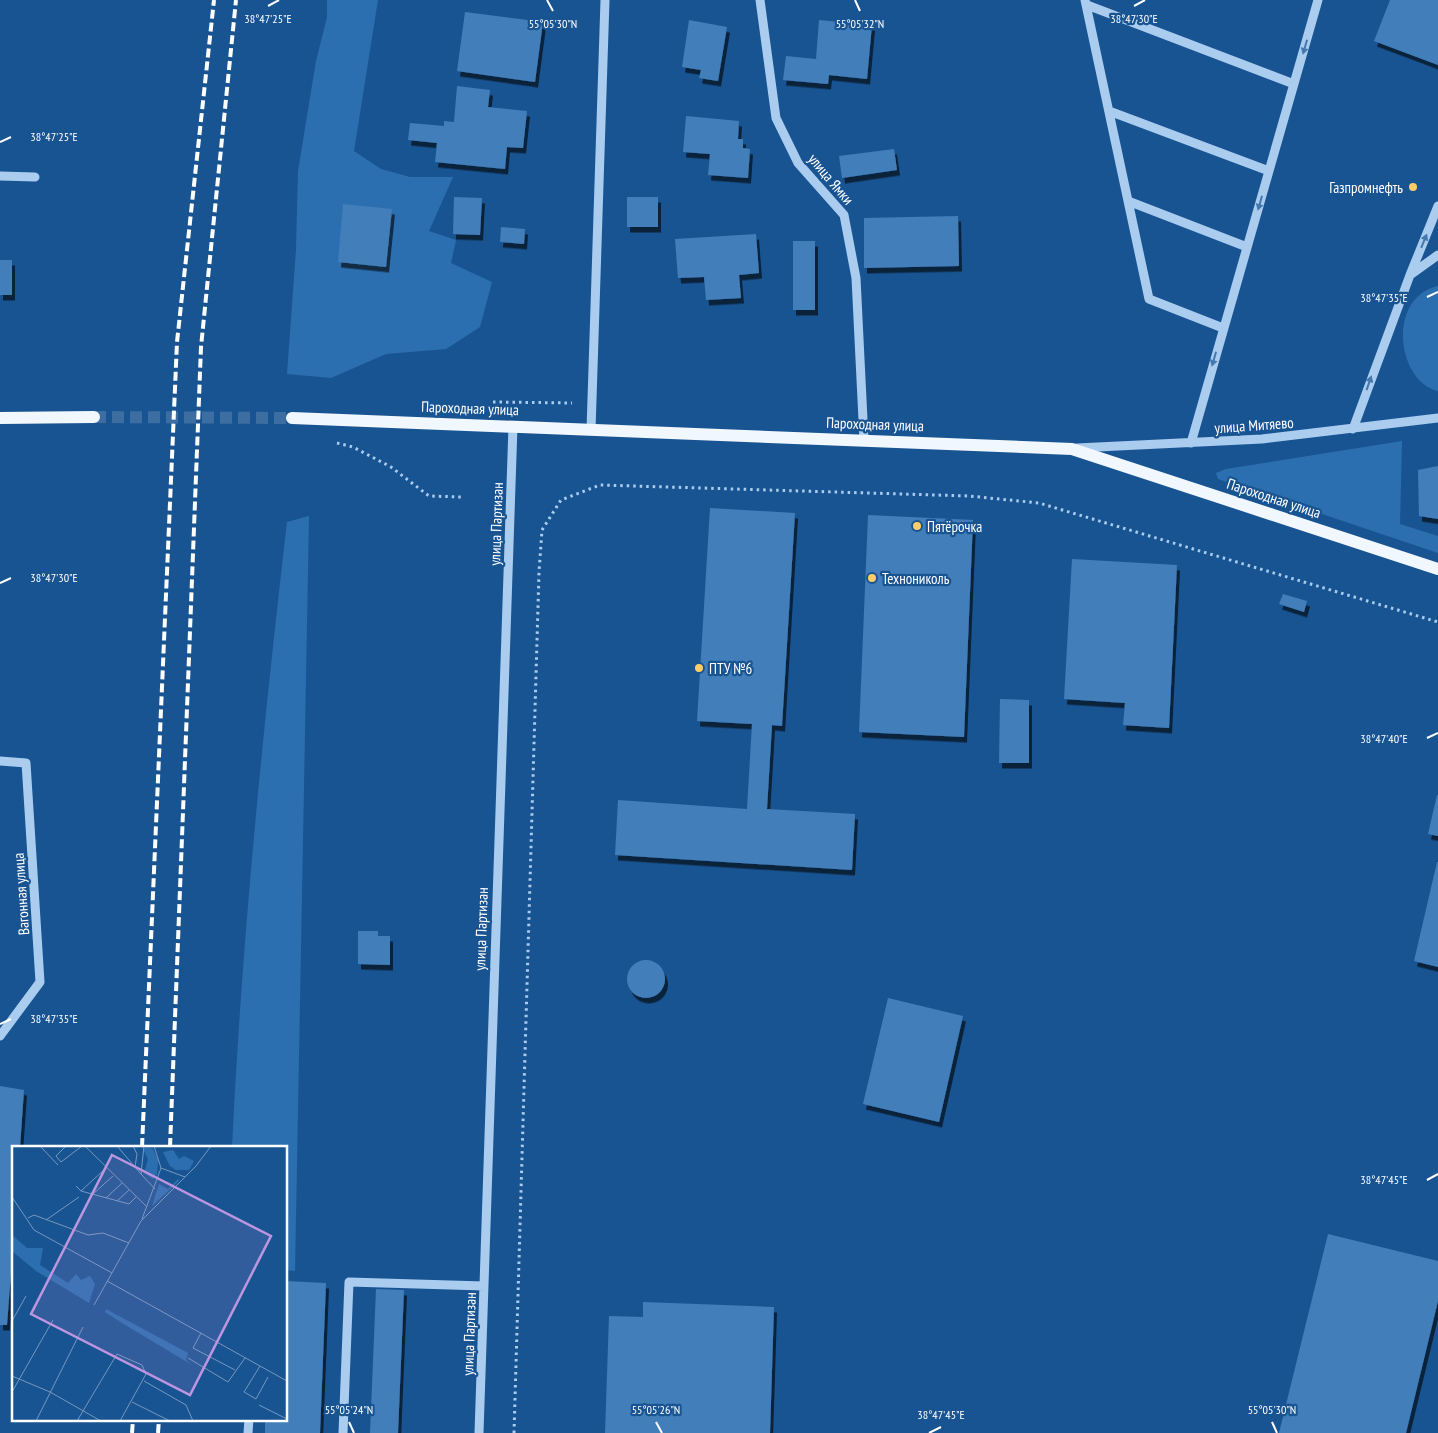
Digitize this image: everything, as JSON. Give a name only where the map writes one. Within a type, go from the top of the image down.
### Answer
[{"type":"main road","points":[[0,418],[94,417]]},
{"type":"main road","name":"Пароходная улица","points":[[292,418],[1072,449],[1438,569]]},
{"type":"street","points":[[591,430],[605,0]]},
{"type":"street","name":"улица Ямки","points":[[760,0],[776,118],[798,163],[844,215],[856,278],[864,440]]},
{"type":"street","points":[[1191,443],[1318,0]]},
{"type":"street","points":[[1086,2],[1294,84]]},
{"type":"street","points":[[1086,2],[1149,299],[1223,328]]},
{"type":"street","points":[[1109,111],[1269,171]]},
{"type":"street","points":[[0,176],[35,177]]},
{"type":"street","points":[[1128,201],[1247,247]]},
{"type":"street","points":[[1353,429],[1438,207]]},
{"type":"street","points":[[1410,276],[1438,255]]},
{"type":"street","name":"улица Митяево","points":[[1072,449],[1262,439],[1438,418]]},
{"type":"street","name":"улица Партизан","points":[[479,1433],[512,426]]},
{"type":"street","name":"Вагонная улица","points":[[0,761],[26,763],[40,982],[0,1036]]},
{"type":"street","points":[[343,1433],[349,1282],[484,1286]]},
{"type":"street","points":[[248,1433],[249,1420]]},
{"type":"path","points":[[329,442],[353,447],[391,467],[429,496],[461,497]]},
{"type":"path","points":[[514,1433],[539,572],[542,530],[561,500],[600,485],[969,496],[1039,503],[1438,622]]},
{"type":"shaded area","points":[[327,0],[378,0],[354,151],[381,169],[410,177],[453,177],[429,231],[456,240],[451,263],[492,282],[480,327],[446,349],[386,354],[331,378],[287,374],[296,250],[298,171],[316,61],[327,17]]},
{"type":"shaded area","points":[[1438,286],[1438,391],[1424,384],[1413,372],[1406,357],[1403,340],[1404,322],[1410,306],[1421,294]]},
{"type":"shaded area","points":[[1402,441],[1400,524],[1438,536],[1438,553],[1218,479],[1216,473],[1226,469]]},
{"type":"shaded area","points":[[309,516],[295,1271],[288,1270],[288,1146],[232,1146],[247,912],[287,522]]},
{"type":"building","points":[[1390,0],[1438,0],[1438,65],[1374,41]]},
{"type":"building","points":[[465,12],[543,22],[535,82],[457,71]]},
{"type":"building","points":[[689,20],[727,27],[718,81],[699,78],[701,70],[682,67]]},
{"type":"building","points":[[819,20],[872,25],[867,79],[829,75],[828,84],[783,80],[786,56],[816,59]]},
{"type":"building","points":[[457,86],[490,90],[488,107],[527,111],[523,148],[507,147],[505,169],[435,162],[437,143],[408,140],[410,123],[444,126],[444,121],[454,122]]},
{"type":"building","points":[[686,116],[739,121],[738,139],[743,139],[743,148],[750,149],[748,178],[708,175],[710,154],[683,152]]},
{"type":"building","points":[[894,149],[897,170],[842,178],[839,156]]},
{"type":"building","points":[[454,197],[482,198],[480,235],[453,234]]},
{"type":"building","points":[[627,197],[658,197],[658,227],[627,227]]},
{"type":"building","points":[[343,204],[392,209],[386,267],[338,262]]},
{"type":"building","points":[[958,216],[959,266],[864,268],[864,218]]},
{"type":"building","points":[[501,227],[525,229],[524,244],[500,242]]},
{"type":"building","points":[[756,234],[759,273],[739,275],[741,298],[706,300],[704,277],[678,278],[675,239]]},
{"type":"building","points":[[793,241],[815,241],[815,310],[793,310]]},
{"type":"building","points":[[0,260],[12,260],[12,295],[0,295]]},
{"type":"building","points":[[1438,466],[1438,519],[1419,516],[1418,470]]},
{"type":"building","points":[[710,508],[795,513],[782,726],[772,725],[767,809],[855,814],[852,870],[615,855],[618,800],[747,809],[752,724],[697,721]]},
{"type":"building","points":[[868,515],[973,520],[964,737],[859,732]]},
{"type":"building","points":[[1072,559],[1177,565],[1169,728],[1123,725],[1125,703],[1064,699]]},
{"type":"building","points":[[1283,594],[1307,601],[1304,612],[1279,604]]},
{"type":"building","points":[[1000,699],[1029,700],[1029,763],[999,763]]},
{"type":"building","points":[[1438,795],[1438,836],[1428,834]]},
{"type":"building","points":[[1438,862],[1438,967],[1414,961]]},
{"type":"building","points":[[358,931],[378,931],[378,936],[390,936],[390,965],[358,964]]},
{"type":"building","points":[[646,960],[660,965],[665,979],[660,993],[646,998],[632,993],[627,979],[632,965]]},
{"type":"building","points":[[888,998],[963,1016],[939,1122],[863,1104]]},
{"type":"building","points":[[0,1086],[24,1090],[20,1146],[12,1146],[12,1260],[7,1325],[0,1325]]},
{"type":"building","points":[[1328,1234],[1438,1261],[1438,1301],[1406,1433],[1279,1433]]},
{"type":"building","points":[[288,1281],[326,1283],[320,1433],[265,1433],[265,1420],[288,1420]]},
{"type":"building","points":[[376,1289],[404,1290],[398,1433],[370,1433]]},
{"type":"building","points":[[643,1302],[774,1307],[770,1433],[605,1433],[609,1316],[643,1317]]},
{"type":"tunnel","points":[[94,417],[292,418]]},
{"type":"railway","points":[[142,1146],[177,342],[214,0]]},
{"type":"railway","points":[[170,1146],[201,347],[236,0]]},
{"type":"railway","points":[[132,1433],[133,1420]]},
{"type":"railway","points":[[158,1433],[159,1420]]},
{"type":"place","name":"Газпромнефть","points":[[1413,187]]},
{"type":"place","name":"Пятёрочка","points":[[917,526]]},
{"type":"place","name":"Технониколь","points":[[872,578]]},
{"type":"place","name":"ПТУ №6","points":[[699,668]]}]
